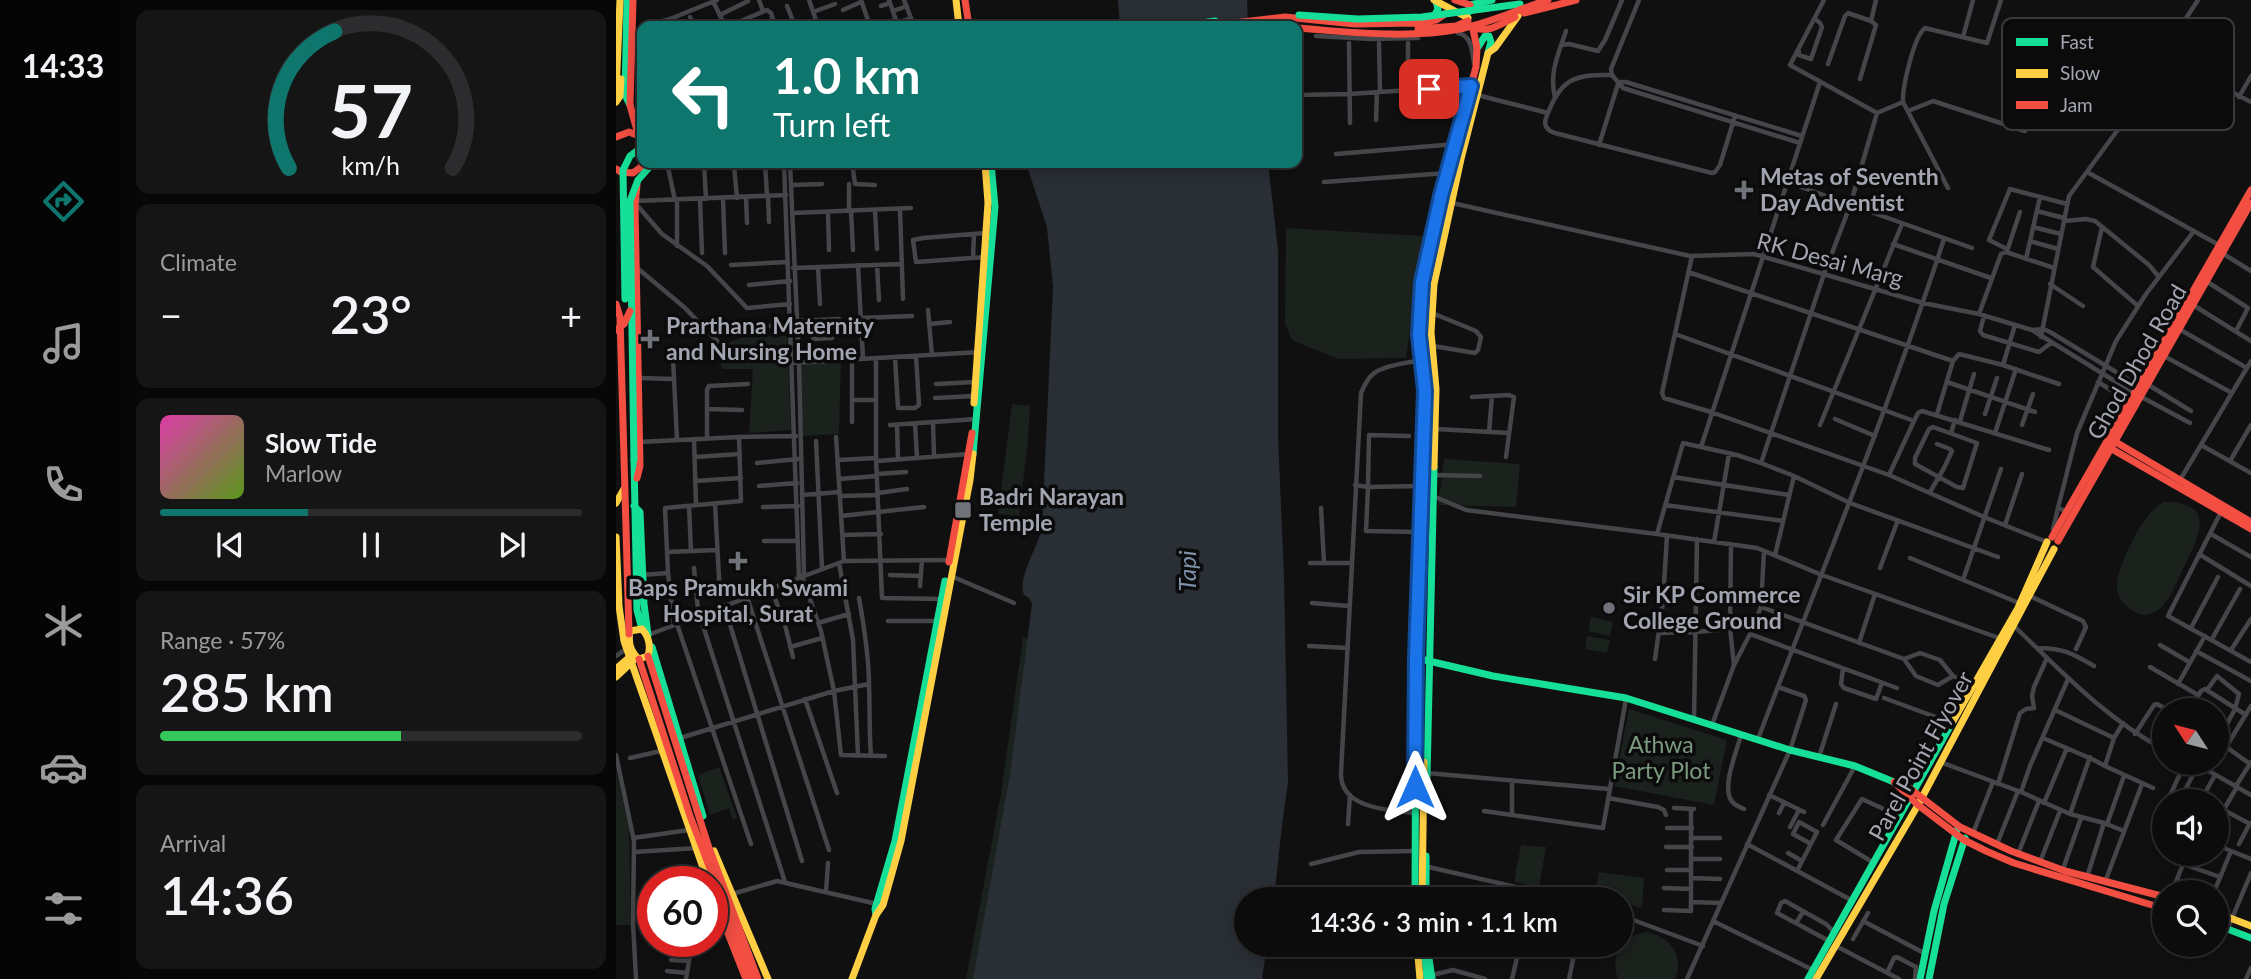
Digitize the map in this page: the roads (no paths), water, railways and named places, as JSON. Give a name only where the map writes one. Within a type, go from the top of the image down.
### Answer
[{"type":"main road","points":[[630,105],[633,0]]},
{"type":"main road","points":[[956,0],[959,21]]},
{"type":"main road","points":[[965,0],[968,21]]},
{"type":"main road","points":[[1435,0],[1483,31],[1521,14],[1576,0]]},
{"type":"main road","points":[[1427,22],[1432,20],[1436,13],[1435,0]]},
{"type":"main road","points":[[1455,0],[1469,7]]},
{"type":"main road","points":[[1302,21],[1355,24],[1427,22],[1452,10],[1489,0]]},
{"type":"main road","points":[[1488,53],[1526,9],[1525,0]]},
{"type":"main road","points":[[1217,21],[1280,12],[1358,19],[1423,17],[1539,0]]},
{"type":"main road","points":[[1302,29],[1363,35],[1432,32],[1462,28],[1548,0]]},
{"type":"main road","points":[[616,93],[621,2]]},
{"type":"main road","points":[[616,102],[620,96],[621,2]]},
{"type":"main road","points":[[621,2],[625,95],[637,127]]},
{"type":"main road","points":[[1415,887],[1416,648],[1425,391],[1419,335],[1422,282],[1475,70],[1477,48],[1469,7]]},
{"type":"main road","points":[[1268,21],[1299,21]]},
{"type":"main road","points":[[1276,21],[1287,21]]},
{"type":"main road","points":[[1302,23],[1361,31],[1422,29],[1470,23]]},
{"type":"main road","points":[[1425,887],[1436,389],[1432,313],[1436,275],[1491,42],[1489,36],[1485,36],[1477,48]]},
{"type":"main road","points":[[616,137],[626,132],[637,135]]},
{"type":"main road","points":[[616,670],[630,647],[639,575],[634,506],[623,170],[626,160],[637,150]]},
{"type":"main road","points":[[616,169],[627,173],[640,168]]},
{"type":"main road","points":[[634,495],[640,466],[635,202],[642,168]]},
{"type":"main road","points":[[616,330],[629,316],[629,201],[640,174],[647,168]]},
{"type":"main road","points":[[985,168],[988,257]]},
{"type":"main road","points":[[976,419],[975,382],[995,197],[992,168]]},
{"type":"main road","name":"Ghod Dhod Road","points":[[2053,538],[2193,305],[2220,249],[2250,202],[2251,190]]},
{"type":"main road","points":[[1808,979],[1833,944],[1835,933],[1952,723],[1977,686],[1999,638],[2066,512],[2109,443],[2129,401],[2140,390],[2220,249]]},
{"type":"main road","points":[[619,321],[628,301]]},
{"type":"main road","points":[[616,304],[626,482],[627,559],[636,604],[711,843],[768,979]]},
{"type":"main road","points":[[619,321],[637,318]]},
{"type":"main road","points":[[619,343],[638,344]]},
{"type":"main road","points":[[852,979],[901,841],[971,454],[980,352]]},
{"type":"main road","points":[[2109,443],[2223,509],[2251,522]]},
{"type":"main road","points":[[617,500],[626,482]]},
{"type":"main road","points":[[2223,509],[2251,530]]},
{"type":"main road","points":[[616,535],[618,606],[662,751],[689,830],[702,847],[758,979]]},
{"type":"main road","name":"Parel Point Flyover","points":[[1816,979],[1833,944],[1848,925],[1920,802],[1977,686],[2014,626],[2054,549],[2049,548],[2053,538]]},
{"type":"main road","points":[[944,599],[951,576],[952,560]]},
{"type":"main road","points":[[616,677],[630,647],[634,629],[646,633]]},
{"type":"main road","points":[[646,633],[651,650],[649,658],[698,809],[705,866]]},
{"type":"main road","points":[[630,647],[649,658]]},
{"type":"main road","points":[[630,647],[689,814],[752,979]]},
{"type":"main road","points":[[1416,648],[1430,651]]},
{"type":"main road","points":[[1416,658],[1493,676],[1626,698],[1790,750],[1855,766],[1894,782],[1896,786],[1913,794],[1957,830],[1964,840],[2014,863],[2152,905]]},
{"type":"main road","points":[[1424,887],[1424,762],[1427,742]]},
{"type":"main road","points":[[1957,830],[1997,844],[2018,855],[2087,878],[2152,894]]},
{"type":"main road","points":[[1917,979],[1957,830]]},
{"type":"main road","points":[[1929,979],[1944,904],[1964,840],[1970,833]]},
{"type":"main road","points":[[2229,917],[2251,926]]},
{"type":"main road","points":[[2229,928],[2251,938]]},
{"type":"main road","points":[[728,934],[746,979]]},
{"type":"main road","points":[[1418,957],[1420,979]]},
{"type":"main road","points":[[1427,957],[1430,978]]},
{"type":"street","points":[[759,0],[763,11]]},
{"type":"street","points":[[809,0],[816,21]]},
{"type":"street","points":[[905,0],[912,21]]},
{"type":"street","points":[[1561,46],[1569,44],[1598,51],[1622,0]]},
{"type":"street","points":[[1639,0],[1613,63],[1612,75],[1623,88],[1733,123],[1801,139]]},
{"type":"street","points":[[1815,19],[1822,27],[1811,59],[1808,60],[1799,53],[1815,19],[1824,0]]},
{"type":"street","points":[[1871,21],[1877,0]]},
{"type":"street","points":[[1963,37],[1973,0]]},
{"type":"street","points":[[1948,188],[1903,102],[1903,88],[1920,32],[1928,29],[1987,43],[2001,0]]},
{"type":"street","points":[[2186,18],[2198,0]]},
{"type":"street","points":[[664,21],[715,1],[724,21]]},
{"type":"street","points":[[720,15],[747,1]]},
{"type":"street","points":[[843,10],[861,1],[868,21]]},
{"type":"street","points":[[881,6],[890,1],[896,21]]},
{"type":"street","points":[[813,12],[835,4]]},
{"type":"street","points":[[787,6],[793,21]]},
{"type":"street","points":[[893,11],[907,6]]},
{"type":"street","points":[[739,21],[767,10],[773,21]]},
{"type":"street","points":[[1828,64],[1846,15],[1848,13],[1871,21],[1876,25],[1860,79]]},
{"type":"street","points":[[690,17],[692,21]]},
{"type":"street","points":[[903,21],[911,18]]},
{"type":"street","points":[[1815,19],[1790,65],[1877,113]]},
{"type":"street","points":[[632,30],[637,29]]},
{"type":"street","points":[[1555,99],[1552,80],[1566,32]]},
{"type":"street","points":[[1316,36],[1407,39],[1461,33],[1469,40],[1475,70]]},
{"type":"street","points":[[1349,43],[1350,123]]},
{"type":"street","points":[[1376,120],[1379,43]]},
{"type":"street","points":[[1408,43],[1408,90]]},
{"type":"street","points":[[1612,75],[1574,78],[1564,85],[1545,122],[1551,132],[1712,173],[1720,165],[1735,116]]},
{"type":"street","points":[[2239,97],[2251,76]]},
{"type":"street","points":[[1618,83],[1626,82],[1801,139]]},
{"type":"street","points":[[1700,447],[1820,82]]},
{"type":"street","points":[[1599,145],[1618,83]]},
{"type":"street","points":[[1302,95],[1471,86]]},
{"type":"street","points":[[2234,94],[2251,102]]},
{"type":"street","points":[[1477,95],[1548,113]]},
{"type":"street","points":[[1908,111],[1933,101],[2002,124]]},
{"type":"street","points":[[1877,113],[1903,102]]},
{"type":"street","points":[[1761,463],[1850,206],[1877,113]]},
{"type":"street","points":[[2041,337],[2069,196],[2117,130]]},
{"type":"street","points":[[1336,154],[1456,144]]},
{"type":"street","points":[[668,168],[676,200],[677,247]]},
{"type":"street","points":[[702,253],[704,168]]},
{"type":"street","points":[[734,168],[737,198]]},
{"type":"street","points":[[765,168],[769,222]]},
{"type":"street","points":[[784,168],[788,262],[792,268],[790,324],[802,576],[818,623],[834,691],[841,755],[885,756]]},
{"type":"street","points":[[790,168],[792,268],[799,362],[797,436]]},
{"type":"street","points":[[852,168],[855,184],[876,185]]},
{"type":"street","points":[[2087,172],[2194,231],[2251,271]]},
{"type":"street","points":[[1324,182],[1448,173]]},
{"type":"street","points":[[1787,182],[1972,248]]},
{"type":"street","points":[[792,185],[822,184]]},
{"type":"street","points":[[849,184],[853,250]]},
{"type":"street","points":[[2054,268],[2007,251],[1989,240],[2009,190],[2067,204]]},
{"type":"street","points":[[635,202],[786,195]]},
{"type":"street","points":[[746,197],[747,223]]},
{"type":"street","points":[[2026,259],[2040,197]]},
{"type":"street","points":[[723,199],[725,253]]},
{"type":"street","points":[[635,202],[662,234],[707,266],[747,308],[790,304]]},
{"type":"street","name":"RK Desai Marg","points":[[1452,203],[1692,256],[1754,254],[1923,303],[1981,315],[2032,330],[2102,373],[2140,390]]},
{"type":"street","points":[[793,213],[911,208]]},
{"type":"street","points":[[900,209],[903,299]]},
{"type":"street","points":[[875,210],[877,250]]},
{"type":"street","points":[[2037,211],[2064,220],[2089,219],[2102,226],[2149,265],[2159,277]]},
{"type":"street","points":[[828,212],[829,250]]},
{"type":"street","points":[[2020,212],[2007,251],[2000,256],[1991,278],[1981,315],[1981,334],[2041,352],[2052,343]]},
{"type":"street","points":[[1820,425],[1902,224]]},
{"type":"street","points":[[2102,226],[2093,267],[2138,306]]},
{"type":"street","points":[[2033,227],[2061,234]]},
{"type":"street","points":[[1692,256],[1662,395],[1667,400],[1711,412],[1865,466],[2005,526],[2053,538],[2057,508],[2077,433],[2116,341],[2138,306],[2194,231]]},
{"type":"street","points":[[986,233],[913,240],[914,261],[988,257]]},
{"type":"street","points":[[973,258],[974,234]]},
{"type":"street","points":[[1758,740],[1865,466],[1944,239]]},
{"type":"street","points":[[2030,241],[2058,249]]},
{"type":"street","points":[[1893,244],[1991,278]]},
{"type":"street","points":[[731,265],[788,262]]},
{"type":"street","points":[[792,268],[901,264]]},
{"type":"street","points":[[858,265],[863,359]]},
{"type":"street","points":[[877,265],[879,300]]},
{"type":"street","points":[[636,267],[684,307],[720,344]]},
{"type":"street","points":[[818,267],[820,304]]},
{"type":"street","points":[[1688,272],[1953,361]]},
{"type":"street","points":[[749,285],[790,281]]},
{"type":"street","points":[[2206,281],[2250,306],[2235,331]]},
{"type":"street","points":[[2050,284],[2084,306]]},
{"type":"street","points":[[2193,305],[2251,341]]},
{"type":"street","points":[[928,310],[932,355]]},
{"type":"street","points":[[1432,313],[1476,331],[1481,337],[1475,353],[1432,346]]},
{"type":"street","points":[[861,318],[912,316]]},
{"type":"street","points":[[770,326],[797,321],[839,319]]},
{"type":"street","points":[[813,339],[832,338],[832,320]]},
{"type":"street","points":[[929,324],[950,322]]},
{"type":"street","points":[[2003,365],[2015,325]]},
{"type":"street","points":[[2032,330],[2043,329],[2106,365],[2190,423]]},
{"type":"street","points":[[2179,329],[2247,368]]},
{"type":"street","points":[[1675,334],[1913,421]]},
{"type":"street","points":[[792,362],[980,352]]},
{"type":"street","points":[[1937,415],[1956,355],[1962,354],[2003,365],[2059,384]]},
{"type":"street","points":[[2164,355],[2232,393]]},
{"type":"street","points":[[895,357],[898,408],[915,408],[919,405],[916,356]]},
{"type":"street","points":[[673,358],[677,440]]},
{"type":"street","points":[[876,358],[876,459],[883,598],[944,599]]},
{"type":"street","points":[[852,359],[852,422]]},
{"type":"street","points":[[1415,813],[1371,808],[1345,791],[1341,783],[1361,393],[1371,375],[1378,371],[1420,360],[1433,360]]},
{"type":"street","points":[[2178,483],[2251,361]]},
{"type":"street","points":[[1995,433],[2016,369]]},
{"type":"street","points":[[1951,433],[1974,374]]},
{"type":"street","points":[[638,378],[674,379]]},
{"type":"street","points":[[1985,414],[1997,378]]},
{"type":"street","points":[[936,384],[975,382]]},
{"type":"street","points":[[1947,382],[2035,412]]},
{"type":"street","points":[[2098,382],[2129,401]]},
{"type":"street","points":[[707,438],[709,386],[748,384]]},
{"type":"street","points":[[2140,390],[2191,411]]},
{"type":"street","points":[[2022,425],[2033,394]]},
{"type":"street","points":[[935,398],[974,396]]},
{"type":"street","points":[[1489,432],[1492,396]]},
{"type":"street","points":[[1472,397],[1514,397],[1506,457]]},
{"type":"street","points":[[852,400],[876,400]]},
{"type":"street","points":[[707,409],[742,410]]},
{"type":"street","points":[[1889,475],[1920,411],[1958,420],[2049,450]]},
{"type":"street","points":[[890,425],[976,419]]},
{"type":"street","points":[[1835,419],[1875,436]]},
{"type":"street","points":[[933,422],[934,457]]},
{"type":"street","points":[[915,423],[917,458]]},
{"type":"street","points":[[897,425],[898,459]]},
{"type":"street","points":[[2230,461],[2251,425]]},
{"type":"street","points":[[1935,427],[1973,441],[1977,445],[1963,488],[1939,477],[1917,466],[1915,458],[1930,428],[1935,427]]},
{"type":"street","points":[[1435,429],[1509,433]]},
{"type":"street","points":[[1409,436],[1369,435],[1366,531],[1420,532]]},
{"type":"street","points":[[639,442],[739,436],[797,436]]},
{"type":"street","points":[[739,436],[741,501],[665,508],[668,573],[676,624],[751,844]]},
{"type":"street","points":[[836,437],[841,562],[853,640],[858,756]]},
{"type":"street","points":[[694,439],[696,505]]},
{"type":"street","points":[[816,441],[822,568]]},
{"type":"street","points":[[1657,534],[1683,443],[1761,463],[1850,503],[1998,557]]},
{"type":"street","points":[[1930,492],[1952,452],[1937,444]]},
{"type":"street","points":[[2202,445],[2251,472]]},
{"type":"street","points":[[695,457],[740,454]]},
{"type":"street","points":[[838,460],[971,454]]},
{"type":"street","points":[[1714,542],[1730,454]]},
{"type":"street","points":[[757,463],[798,459]]},
{"type":"street","points":[[1962,580],[2001,469]]},
{"type":"street","points":[[839,479],[906,472]]},
{"type":"street","points":[[2005,526],[2022,474]]},
{"type":"street","points":[[1434,475],[1479,476]]},
{"type":"street","points":[[1775,555],[1794,476]]},
{"type":"street","points":[[1673,477],[1789,495]]},
{"type":"street","points":[[616,478],[626,482]]},
{"type":"street","points":[[695,481],[741,478]]},
{"type":"street","points":[[759,486],[799,483]]},
{"type":"street","points":[[799,483],[802,495],[799,506]]},
{"type":"street","points":[[1355,485],[1422,486]]},
{"type":"street","points":[[802,495],[878,494],[907,489]]},
{"type":"street","points":[[1422,496],[1433,496],[1466,510],[1667,534],[1764,551],[1822,575],[1999,638]]},
{"type":"street","points":[[715,504],[720,596]]},
{"type":"street","points":[[1665,505],[1783,522]]},
{"type":"street","points":[[689,506],[691,551]]},
{"type":"street","points":[[763,507],[799,506]]},
{"type":"street","points":[[841,516],[923,507]]},
{"type":"street","points":[[1321,508],[1324,563]]},
{"type":"street","points":[[2057,508],[2066,512]]},
{"type":"street","points":[[2223,509],[2168,616],[2251,662]]},
{"type":"street","points":[[1421,521],[1424,527],[1433,517]]},
{"type":"street","points":[[1880,568],[1898,520]]},
{"type":"street","points":[[616,535],[626,533]]},
{"type":"street","points":[[842,535],[881,534]]},
{"type":"street","points":[[1655,659],[1663,607],[1667,534]]},
{"type":"street","points":[[2211,534],[2251,557]]},
{"type":"street","points":[[1694,720],[1697,539]]},
{"type":"street","points":[[764,541],[800,541]]},
{"type":"street","points":[[1731,544],[1730,628],[1734,665]]},
{"type":"street","points":[[667,552],[717,550]]},
{"type":"street","points":[[1712,725],[1734,665],[1761,607],[1764,551]]},
{"type":"street","points":[[2199,554],[2251,586]]},
{"type":"street","points":[[1910,558],[2019,603]]},
{"type":"street","points":[[617,559],[627,559]]},
{"type":"street","points":[[920,586],[922,560]]},
{"type":"street","points":[[646,633],[841,562],[952,560]]},
{"type":"street","points":[[1310,563],[1351,563]]},
{"type":"street","points":[[694,568],[699,615],[785,882]]},
{"type":"street","points":[[639,575],[668,573]]},
{"type":"street","points":[[890,575],[921,576]]},
{"type":"street","points":[[951,576],[1014,603]]},
{"type":"street","points":[[2191,628],[2218,577]]},
{"type":"street","points":[[771,588],[793,657]]},
{"type":"street","points":[[2212,639],[2240,589]]},
{"type":"street","points":[[1859,643],[1875,594]]},
{"type":"street","points":[[2030,596],[2083,621],[2086,627],[2076,649]]},
{"type":"street","points":[[747,597],[829,850]]},
{"type":"street","points":[[859,598],[869,684],[871,756]]},
{"type":"street","points":[[1312,603],[1350,606]]},
{"type":"street","points":[[618,606],[636,604]]},
{"type":"street","points":[[724,606],[802,861]]},
{"type":"street","points":[[1761,607],[1904,659],[1916,676],[1938,685],[1953,676]]},
{"type":"street","points":[[818,623],[849,614]]},
{"type":"street","points":[[2231,650],[2251,619]]},
{"type":"street","points":[[888,621],[940,621]]},
{"type":"street","points":[[2014,626],[2084,695],[2135,734],[2152,743]]},
{"type":"street","points":[[1659,633],[1753,627]]},
{"type":"street","points":[[1750,634],[1897,688]]},
{"type":"street","points":[[2178,684],[2205,636]]},
{"type":"street","points":[[790,647],[822,638]]},
{"type":"street","points":[[2160,645],[2189,662]]},
{"type":"street","points":[[616,646],[630,647]]},
{"type":"street","points":[[1309,646],[1348,648]]},
{"type":"street","points":[[616,656],[630,647]]},
{"type":"street","points":[[2037,648],[2069,651],[2094,666]]},
{"type":"street","points":[[2196,651],[2251,681]]},
{"type":"street","points":[[1904,659],[1920,653],[1940,660],[1953,676],[1977,686]]},
{"type":"street","points":[[1970,833],[1995,783],[2020,713],[2034,708],[2034,688],[2047,658]]},
{"type":"street","points":[[2150,667],[2198,695]]},
{"type":"street","points":[[1843,669],[1841,684],[1844,688],[1876,699],[1882,683]]},
{"type":"street","points":[[2207,690],[2215,676],[2239,694],[2230,718]]},
{"type":"street","points":[[1997,844],[2068,679]]},
{"type":"street","points":[[680,738],[805,699],[869,684]]},
{"type":"street","points":[[1689,979],[1790,750],[1806,698],[1778,687]]},
{"type":"street","points":[[2196,698],[2203,689],[2207,690],[2235,709],[2251,725]]},
{"type":"street","points":[[1484,811],[1601,828],[1604,825],[1626,698]]},
{"type":"street","points":[[1884,698],[1952,723]]},
{"type":"street","points":[[805,699],[837,793]]},
{"type":"street","points":[[1818,758],[1836,705]]},
{"type":"street","points":[[2230,742],[2251,706]]},
{"type":"street","points":[[2135,734],[2152,708]]},
{"type":"street","points":[[2055,710],[2114,737]]},
{"type":"street","points":[[2105,766],[2114,737],[2123,723]]},
{"type":"street","points":[[1741,735],[1727,786],[1733,803],[1744,809]]},
{"type":"street","points":[[2043,738],[2153,788]]},
{"type":"street","points":[[2018,855],[2067,748]]},
{"type":"street","points":[[2229,801],[2250,763],[2230,749]]},
{"type":"street","points":[[630,758],[662,751]]},
{"type":"street","points":[[616,755],[633,838],[636,979]]},
{"type":"street","points":[[2070,814],[2090,758]]},
{"type":"street","points":[[1940,762],[2019,791],[2060,811],[2124,831]]},
{"type":"street","points":[[1823,825],[1855,766]]},
{"type":"street","points":[[1427,773],[1609,789]]},
{"type":"street","points":[[2216,775],[2251,795]]},
{"type":"street","points":[[2087,878],[2124,776]]},
{"type":"street","points":[[1512,781],[1512,815]]},
{"type":"street","points":[[2105,882],[2142,784]]},
{"type":"street","points":[[1348,824],[1350,794]]},
{"type":"street","points":[[1769,795],[1802,811],[1790,827]]},
{"type":"street","points":[[1608,798],[1658,807],[1667,815]]},
{"type":"street","points":[[1875,864],[1836,840],[1862,799],[1901,817]]},
{"type":"street","points":[[1779,813],[1784,803]]},
{"type":"street","points":[[1664,910],[1691,911],[1693,809],[1674,808]]},
{"type":"street","points":[[2040,862],[2060,811]]},
{"type":"street","points":[[2229,812],[2251,823],[2239,844]]},
{"type":"street","points":[[2063,870],[2081,818]]},
{"type":"street","points":[[1797,871],[1818,831],[1800,822],[1793,834],[1811,844]]},
{"type":"street","points":[[1667,828],[1692,828]]},
{"type":"street","points":[[633,838],[689,830]]},
{"type":"street","points":[[1692,838],[1720,838]]},
{"type":"street","points":[[1747,844],[1853,901]]},
{"type":"street","points":[[1666,847],[1692,846]]},
{"type":"street","points":[[634,852],[702,847]]},
{"type":"street","points":[[1311,864],[1359,852],[1415,851]]},
{"type":"street","points":[[2219,880],[2231,851],[2251,859]]},
{"type":"street","points":[[1788,853],[1802,861]]},
{"type":"street","points":[[1691,859],[1720,859]]},
{"type":"street","points":[[826,892],[828,863]]},
{"type":"street","points":[[1415,863],[1518,887]]},
{"type":"street","points":[[2177,880],[2182,866]]},
{"type":"street","points":[[2189,866],[2220,877]]},
{"type":"street","points":[[1667,870],[1691,870]]},
{"type":"street","points":[[2229,926],[2251,873]]},
{"type":"street","points":[[1691,878],[1720,879]]},
{"type":"street","points":[[732,894],[772,881],[880,905]]},
{"type":"street","points":[[1664,888],[1691,888]]},
{"type":"street","points":[[2242,894],[2251,899]]},
{"type":"street","points":[[1835,933],[1826,924],[1785,901],[1781,903],[1777,913],[1889,976],[1899,979]]},
{"type":"street","points":[[1691,902],[1721,903]]},
{"type":"street","points":[[1796,923],[1803,912]]},
{"type":"street","points":[[1853,939],[1867,913]]},
{"type":"street","points":[[1633,920],[1703,946]]},
{"type":"street","points":[[1713,921],[1814,970]]},
{"type":"street","points":[[1863,921],[1925,954]]},
{"type":"street","points":[[1848,925],[1858,930]]},
{"type":"street","points":[[667,971],[687,976],[690,957]]},
{"type":"street","points":[[1512,979],[1517,957]]},
{"type":"street","points":[[1569,979],[1574,957]]},
{"type":"street","points":[[1889,976],[1894,958],[1897,957],[1917,968],[1917,979]]},
{"type":"street","points":[[671,960],[689,961]]},
{"type":"street","points":[[2246,979],[2251,968]]},
{"type":"street","points":[[1430,978],[1453,970],[1485,979]]},
{"type":"water","points":[[1118,0],[1247,0],[1248,21],[1120,21]]},
{"type":"water","name":"Tapi","points":[[1028,168],[1269,168],[1278,250],[1278,437],[1288,782],[1275,887],[1234,887],[1234,957],[1265,957],[1262,979],[973,979],[1010,774],[1032,604],[1024,595],[1023,579],[1042,527],[1053,287],[1047,227]]},
{"type":"place","name":"Metas of Seventh Day Adventist","points":[[1744,190]]},
{"type":"place","name":"Prarthana Maternity and Nursing Home","points":[[650,339]]},
{"type":"place","name":"Badri Narayan Temple","points":[[963,510]]},
{"type":"place","name":"Baps Pramukh Swami Hospital, Surat","points":[[738,561]]},
{"type":"place","name":"Sir KP Commerce College Ground","points":[[1609,608]]},
{"type":"park label","name":"Athwa Party Plot","points":[[1661,758]]}]
